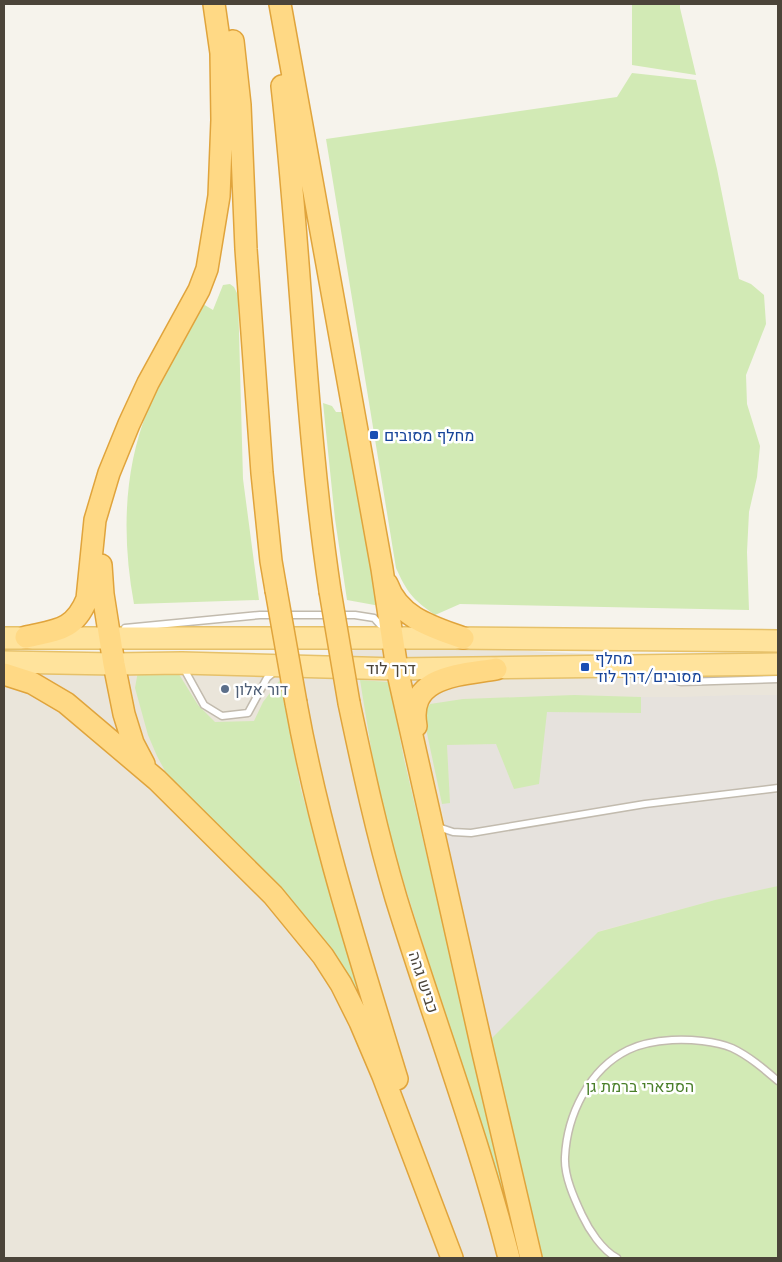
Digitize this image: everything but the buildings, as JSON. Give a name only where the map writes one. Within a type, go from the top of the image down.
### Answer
[{"type":"highway","points":[[26,637],[64,628],[76,619],[84,608],[87,599],[95,520],[109,473],[148,383],[200,290],[207,269],[219,196],[222,120],[221,53],[214,4]]},
{"type":"highway","points":[[226,4],[234,45],[240,104],[246,248],[271,561],[296,703],[311,781],[352,934],[453,1258]]},
{"type":"highway","name":"כביש גהה","points":[[272,4],[295,216],[312,456],[330,591],[349,703],[363,771],[396,897],[459,1092],[508,1258]]},
{"type":"highway","points":[[280,4],[382,569],[397,669],[531,1258]]},
{"type":"highway","points":[[109,473],[101,560],[103,594],[109,637],[124,714],[133,743],[144,764],[157,780]]},
{"type":"highway","points":[[382,569],[390,591],[405,612],[421,622],[463,638]]},
{"type":"highway","points":[[446,889],[438,827],[415,722],[416,706],[420,694],[427,686],[446,678],[496,669]]},
{"type":"highway","points":[[4,674],[32,683],[66,703],[157,780],[273,895],[323,956],[341,984],[360,1022],[383,1076],[453,1258]]},
{"type":"main road","name":"דרך לוד","points":[[4,638],[463,638],[778,641]]},
{"type":"main road","name":"דרך לוד","points":[[4,662],[182,663],[397,669],[778,664]]},
{"type":"lane","points":[[182,663],[204,705],[222,716],[248,713],[267,678],[280,666]]},
{"type":"lane","points":[[616,666],[681,682],[778,679]]},
{"type":"lane","points":[[438,827],[453,832],[471,833],[645,804],[778,788]]},
{"type":"lane","points":[[617,1258],[610,1255],[586,1224],[571,1192],[565,1158],[572,1117],[586,1088],[607,1063],[628,1050],[654,1042],[690,1039],[731,1048],[755,1061],[778,1081]]},
{"type":"shaded area","points":[[387,644],[778,663],[778,1258],[4,1258],[4,651],[323,656]]},
{"type":"shaded area","points":[[778,695],[778,886],[715,900],[599,931],[489,1041],[451,875],[442,804],[450,802],[447,745],[496,744],[514,789],[547,712],[641,713],[641,697]]},
{"type":"green space","points":[[632,4],[680,4],[696,75],[632,65]]},
{"type":"green space","points":[[632,73],[696,80],[717,169],[739,279],[751,284],[764,295],[766,324],[746,375],[747,404],[760,446],[757,477],[749,512],[747,552],[749,610],[460,604],[435,615],[411,594],[396,568],[326,139],[617,97]]},
{"type":"green space","points":[[230,284],[238,295],[243,479],[259,600],[134,604],[128,555],[127,505],[129,481],[140,433],[153,397],[203,304],[213,310],[223,285]]},
{"type":"green space","points":[[323,403],[332,406],[336,412],[343,412],[380,606],[347,600],[335,519]]},
{"type":"green space","points":[[138,671],[177,671],[198,705],[215,722],[254,721],[263,702],[280,680],[301,790],[374,1039],[356,995],[171,782],[148,735],[135,688]]},
{"type":"green space","points":[[360,680],[389,682],[404,759],[521,1258],[381,809]]},
{"type":"green space","points":[[574,695],[641,697],[641,713],[547,712],[539,784],[514,789],[496,744],[447,745],[450,803],[442,804],[425,724],[427,709],[430,704],[463,699]]},
{"type":"green space","name":"הספארי ברמת גן","points":[[778,886],[778,1258],[532,1258],[489,1041],[598,932],[715,900]]},
{"type":"place","name":"מחלף מסובים","points":[[374,435]]},
{"type":"place","name":"מחלף מסובים/דרך לוד","points":[[585,667]]},
{"type":"place","name":"דור אלון","points":[[225,689]]}]
